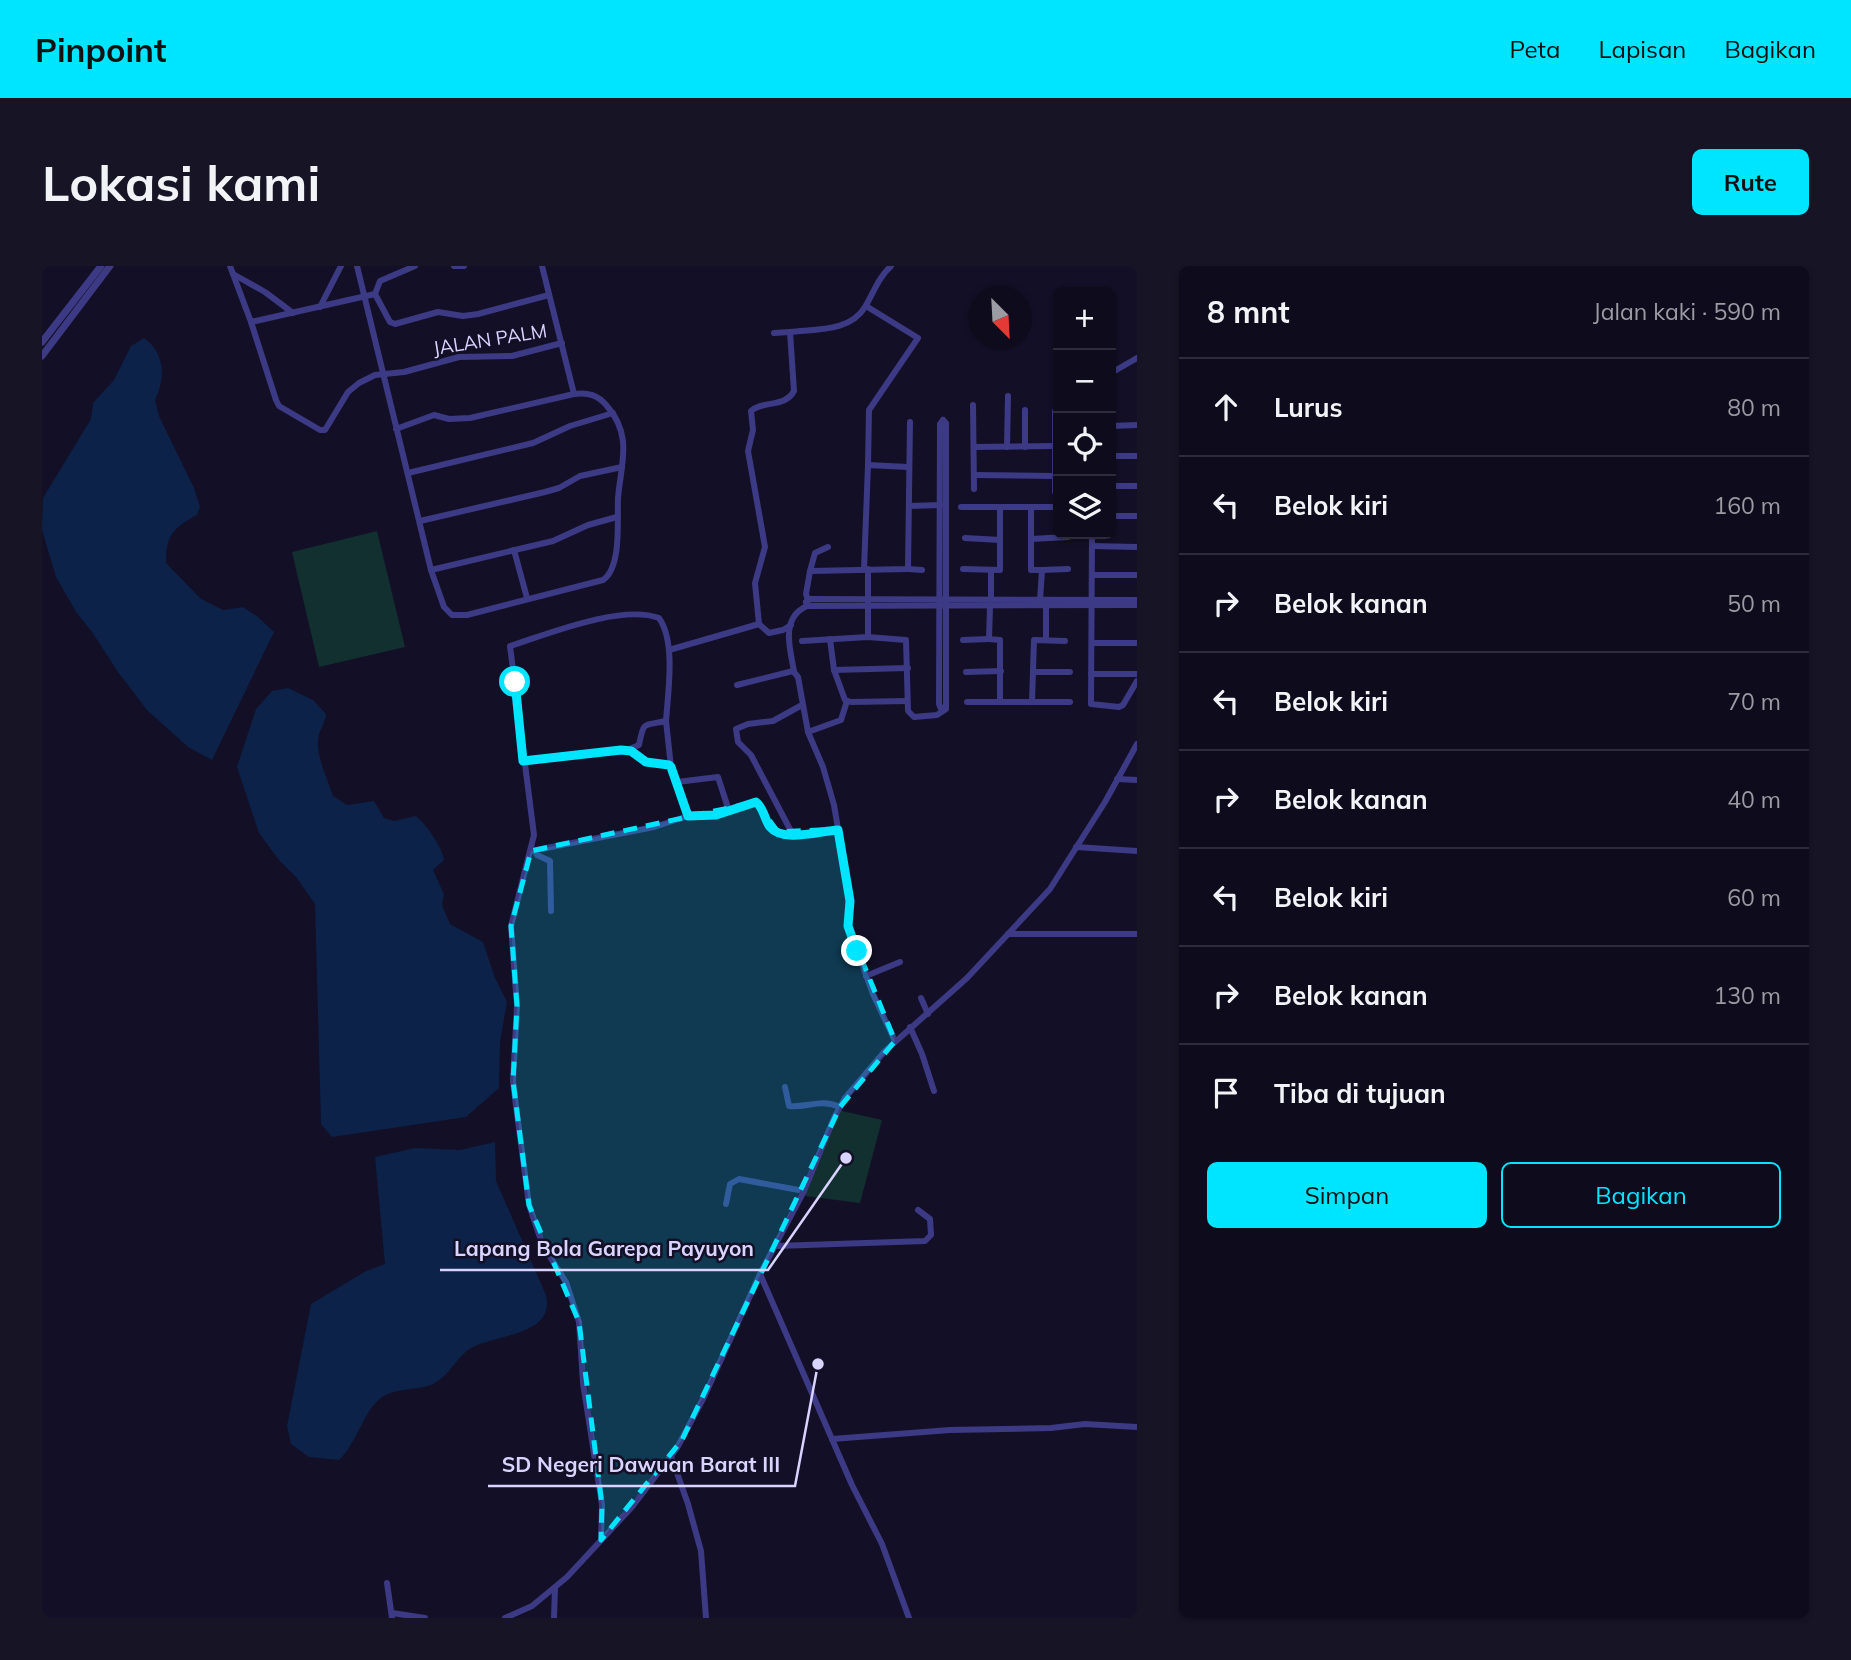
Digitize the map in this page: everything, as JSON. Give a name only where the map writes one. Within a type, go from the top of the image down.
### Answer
[{"type":"street","points":[[42,356],[101,266]]},
{"type":"street","points":[[42,342],[110,266]]},
{"type":"street","points":[[230,266],[251,322],[375,294]]},
{"type":"street","points":[[320,307],[341,266]]},
{"type":"street","points":[[357,266],[396,429],[420,522],[431,570],[444,607],[452,615],[467,615],[603,580],[608,576],[614,566],[622,467],[622,429],[600,398],[584,392],[470,418],[449,419],[434,415],[396,429]]},
{"type":"street","points":[[415,266],[380,281],[375,294],[390,322],[395,324],[438,312],[463,316],[478,314],[549,295]]},
{"type":"street","points":[[454,266],[464,266]]},
{"type":"street","points":[[542,266],[574,394]]},
{"type":"street","points":[[774,333],[843,325],[853,321],[866,306],[878,281],[891,266]]},
{"type":"street","points":[[233,274],[265,292],[293,313]]},
{"type":"street","points":[[866,306],[918,338],[869,410],[866,569],[868,637]]},
{"type":"street","name":"JALAN PALM","points":[[251,322],[279,406],[318,430],[325,430],[353,387],[383,374],[404,372],[459,357],[513,356],[562,343]]},
{"type":"street","points":[[790,332],[794,391],[786,400],[758,406],[751,411],[753,430],[748,451],[765,547],[755,583],[759,624],[769,634],[780,632],[791,625]]},
{"type":"street","points":[[1116,370],[1137,358]]},
{"type":"street","points":[[1007,396],[1007,447]]},
{"type":"street","points":[[973,405],[974,489]]},
{"type":"street","points":[[1025,410],[1025,446]]},
{"type":"street","points":[[408,473],[533,443],[570,426],[613,413]]},
{"type":"street","points":[[802,641],[868,637],[906,640],[908,711],[914,717],[937,715],[947,705],[940,505],[943,461],[946,423],[943,420],[940,424],[943,461],[942,549]]},
{"type":"street","points":[[908,569],[910,422]]},
{"type":"street","points":[[1116,426],[1137,425]]},
{"type":"street","points":[[974,447],[1053,446]]},
{"type":"street","points":[[1116,456],[1137,456]]},
{"type":"street","points":[[868,465],[908,467]]},
{"type":"street","points":[[420,522],[545,492],[559,488],[580,476],[622,467]]},
{"type":"street","points":[[974,475],[1053,476]]},
{"type":"street","points":[[1116,486],[1137,486]]},
{"type":"street","points":[[909,506],[940,505]]},
{"type":"street","points":[[961,507],[1053,507]]},
{"type":"street","points":[[963,569],[1000,570],[1000,507]]},
{"type":"street","points":[[1031,507],[1031,570],[1068,569]]},
{"type":"street","points":[[1116,516],[1137,516]]},
{"type":"street","points":[[431,570],[565,537],[589,524],[617,517]]},
{"type":"street","points":[[965,538],[1000,540]]},
{"type":"street","points":[[1031,539],[1053,538]]},
{"type":"street","points":[[1092,539],[1091,704],[1124,705],[1137,681]]},
{"type":"street","points":[[1092,546],[1137,547]]},
{"type":"street","points":[[808,603],[807,590],[815,553],[828,547]]},
{"type":"street","points":[[514,550],[527,598]]},
{"type":"street","points":[[810,571],[922,570]]},
{"type":"street","points":[[989,639],[991,570]]},
{"type":"street","points":[[1042,570],[1046,640]]},
{"type":"street","points":[[1092,575],[1137,575]]},
{"type":"street","points":[[895,1041],[866,976],[848,926],[850,901],[832,794],[807,732],[799,677],[794,671],[788,641],[791,625],[800,609],[808,603],[1137,603]]},
{"type":"street","points":[[601,1539],[602,1505],[583,1383],[579,1322],[566,1282],[543,1245],[529,1205],[513,1081],[517,1006],[511,926],[533,850],[534,827],[523,761],[510,646],[590,621],[651,615],[662,621],[669,650],[666,721],[671,767],[688,816]]},
{"type":"street","points":[[669,650],[759,624]]},
{"type":"street","points":[[807,732],[841,720],[847,701],[834,670],[830,639]]},
{"type":"street","points":[[963,639],[1000,640],[1000,702]]},
{"type":"street","points":[[1032,702],[1034,640],[1065,641]]},
{"type":"street","points":[[1092,643],[1137,643]]},
{"type":"street","points":[[834,670],[908,668]]},
{"type":"street","points":[[737,685],[794,671]]},
{"type":"street","points":[[966,671],[1001,671]]},
{"type":"street","points":[[1033,672],[1070,672]]},
{"type":"street","points":[[1091,674],[1137,674]]},
{"type":"street","points":[[847,701],[907,701]]},
{"type":"street","points":[[967,702],[1070,702]]},
{"type":"street","points":[[793,835],[751,755],[738,742],[736,729],[748,724],[773,721],[802,705]]},
{"type":"street","points":[[523,761],[627,750],[639,745],[640,731],[644,726],[666,721]]},
{"type":"street","points":[[505,1618],[532,1606],[555,1588],[632,1507],[671,1456],[705,1397],[760,1274],[804,1191],[840,1107],[856,1084],[895,1041],[967,978],[1050,889],[1137,744]]},
{"type":"street","points":[[627,750],[646,762],[671,767]]},
{"type":"street","points":[[677,782],[718,777],[729,811]]},
{"type":"street","points":[[1117,779],[1137,780]]},
{"type":"street","points":[[533,850],[654,827],[688,816],[716,815],[756,802],[761,806],[768,825],[784,834],[838,830]]},
{"type":"street","points":[[1076,847],[1137,851]]},
{"type":"street","points":[[533,850],[550,861],[551,911]]},
{"type":"street","points":[[1008,934],[1137,934]]},
{"type":"street","points":[[866,976],[900,962]]},
{"type":"street","points":[[920,998],[928,1014]]},
{"type":"street","points":[[910,1027],[934,1091]]},
{"type":"street","points":[[785,1087],[789,1106],[810,1102],[831,1103],[840,1107]]},
{"type":"street","points":[[726,1204],[730,1184],[738,1179],[804,1191]]},
{"type":"street","points":[[776,1247],[925,1241],[931,1235],[930,1219],[918,1210]]},
{"type":"street","points":[[760,1274],[832,1439],[878,1535],[908,1618]]},
{"type":"street","points":[[832,1439],[1085,1424],[1137,1426]]},
{"type":"street","points":[[671,1456],[701,1551],[706,1618]]},
{"type":"street","points":[[387,1583],[392,1616],[425,1618]]},
{"type":"street","points":[[554,1618],[555,1588]]},
{"type":"highlighted area","points":[[756,802],[778,832],[838,829],[850,900],[848,926],[895,1041],[840,1107],[682,1440],[601,1540],[602,1505],[579,1322],[529,1205],[513,1081],[517,1006],[511,926],[531,851]]},
{"type":"green space","points":[[377,531],[405,647],[319,667],[292,552]]},
{"type":"green space","points":[[838,1110],[882,1120],[860,1203],[805,1196]]},
{"type":"water","points":[[144,338],[156,351],[162,366],[161,383],[155,400],[159,416],[194,488],[200,507],[197,515],[182,524],[169,539],[166,563],[201,599],[223,610],[243,607],[274,632],[212,760],[188,747],[147,710],[118,672],[76,612],[56,577],[42,530],[43,498],[91,419],[93,403],[114,380],[131,346]]},
{"type":"water","points":[[288,688],[313,700],[326,714],[318,737],[318,748],[333,796],[347,805],[374,801],[384,818],[394,821],[416,816],[433,836],[443,855],[444,860],[433,870],[444,894],[442,905],[450,924],[483,942],[495,978],[507,1002],[500,1042],[499,1088],[466,1117],[332,1137],[321,1124],[315,904],[259,833],[237,767],[256,709],[272,691]]},
{"type":"water","points":[[495,1142],[496,1181],[546,1295],[547,1308],[542,1318],[523,1331],[473,1347],[433,1384],[393,1392],[381,1398],[370,1410],[351,1445],[339,1460],[309,1457],[291,1444],[287,1426],[311,1304],[366,1271],[385,1264],[375,1157],[415,1148],[460,1150]]},
{"type":"place","name":"Lapang Bola Garepa Payuyon","points":[[846,1158]]},
{"type":"place","name":"SD Negeri Dawuan Barat III","points":[[818,1364]]},
{"type":"route","points":[[515,682],[523,761],[631,751],[646,762],[671,767],[688,816],[716,815],[756,802],[760,804],[768,825],[778,832],[793,835],[838,830],[850,901],[848,926],[857,951]]}]
